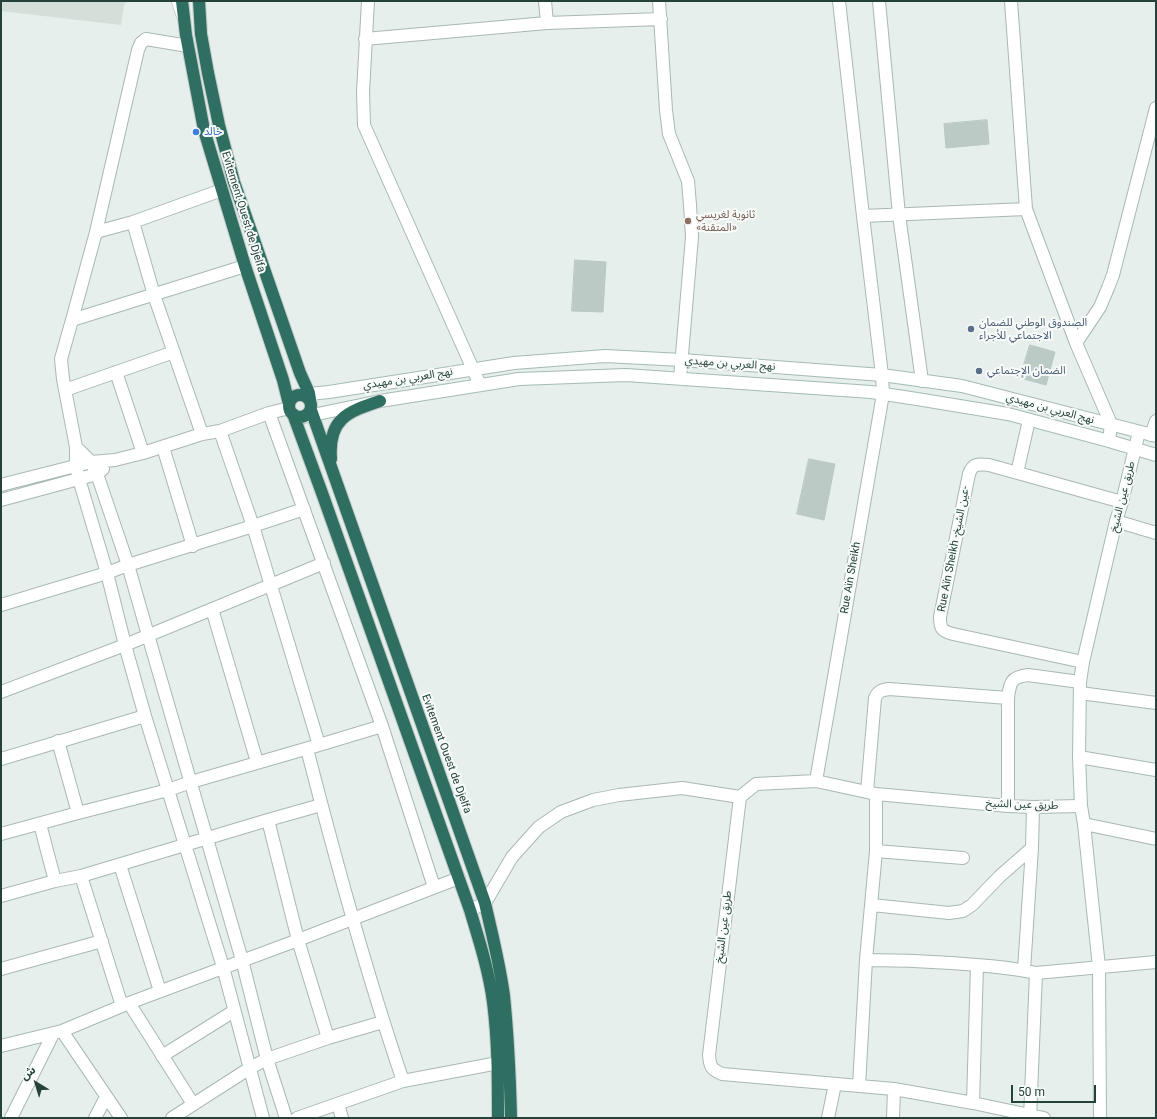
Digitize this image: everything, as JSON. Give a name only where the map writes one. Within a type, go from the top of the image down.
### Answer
[{"type":"highway","name":"Evitement Ouest de Djelfa","points":[[182,1],[187,41],[204,130],[245,266],[283,380],[302,406],[332,472],[485,903],[495,944],[504,995],[503,1064],[498,1118]]},
{"type":"highway","name":"Evitement Ouest de Djelfa","points":[[199,1],[201,34],[219,125],[234,182],[300,373],[302,406],[324,500],[459,878],[482,948],[492,1001],[496,1037],[503,1064],[510,1118]]},
{"type":"highway","points":[[332,472],[330,451],[331,438],[339,421],[357,409],[380,401]]},
{"type":"street","points":[[368,1],[365,39],[364,125],[480,385]]},
{"type":"street","points":[[545,1],[547,23]]},
{"type":"street","points":[[659,1],[669,134],[688,182],[692,237],[680,378]]},
{"type":"street","name":"Rue Aïn Sheikh","points":[[816,781],[883,394],[839,1]]},
{"type":"street","points":[[879,1],[899,215],[922,381]]},
{"type":"street","points":[[1011,1],[1026,209],[1076,343],[1111,424],[1109,441]]},
{"type":"street","points":[[365,39],[547,23],[661,19]]},
{"type":"street","points":[[187,41],[146,39],[141,43],[138,50],[96,232],[62,359],[63,379],[76,447],[76,466],[79,479],[107,573],[125,645],[223,967],[263,1118]]},
{"type":"street","points":[[1076,343],[1100,307],[1113,274],[1156,108]]},
{"type":"street","points":[[96,232],[133,222],[222,190]]},
{"type":"street","points":[[863,216],[1026,209]]},
{"type":"street","points":[[133,222],[154,295],[202,434]]},
{"type":"street","points":[[72,320],[245,266]]},
{"type":"street","points":[[65,390],[174,352]]},
{"type":"street","name":"نهج العربي بن مهيدي","points":[[302,406],[329,392],[514,363],[605,356],[682,360],[882,375],[962,386],[1154,436]]},
{"type":"street","points":[[706,380],[708,362]]},
{"type":"street","points":[[116,372],[143,453]]},
{"type":"street","name":"نهج العربي بن مهيدي","points":[[302,406],[380,401],[519,379],[626,375],[680,378],[870,392],[917,398],[1008,414],[1156,454]]},
{"type":"street","points":[[1,485],[91,462],[115,460],[143,453],[202,434],[220,432],[269,413],[302,406]]},
{"type":"street","points":[[269,413],[382,726],[434,888]]},
{"type":"street","points":[[1017,473],[1029,420]]},
{"type":"street","points":[[1154,436],[1156,421]]},
{"type":"street","points":[[220,432],[253,526],[320,746]]},
{"type":"street","name":"طريق عين الشيخ","points":[[1100,1118],[1099,967],[1081,806],[1079,757],[1080,687],[1083,662],[1116,521],[1139,432]]},
{"type":"street","points":[[76,447],[91,462],[97,474],[128,565],[242,960],[267,1059],[286,1118]]},
{"type":"street","points":[[163,447],[193,546]]},
{"type":"street","points":[[1,500],[97,474],[115,460]]},
{"type":"street","name":"Rue Aïn Sheikh -عين الشيخ-","points":[[1083,662],[953,634],[942,630],[940,625],[940,617],[969,474],[971,469],[979,464],[984,464],[1122,502]]},
{"type":"street","points":[[1,605],[193,546],[304,509]]},
{"type":"street","points":[[1116,521],[1156,533]]},
{"type":"street","points":[[1,692],[125,645],[324,563]]},
{"type":"street","points":[[212,609],[257,762]]},
{"type":"street","points":[[1008,806],[1008,698],[1010,684],[1014,679],[1021,675],[1028,674],[1156,703]]},
{"type":"street","points":[[859,1086],[866,960],[876,851],[871,793],[875,698],[881,690],[889,689],[1008,698]]},
{"type":"street","points":[[1,759],[146,716]]},
{"type":"street","points":[[1,834],[168,790],[257,762],[320,746],[382,726]]},
{"type":"street","points":[[58,742],[78,813]]},
{"type":"street","points":[[307,749],[353,919],[383,1022],[403,1081]]},
{"type":"street","points":[[1079,757],[1156,770]]},
{"type":"street","name":"طريق عين الشيخ","points":[[1044,1118],[1030,1117],[973,1103],[894,1089],[722,1074],[712,1070],[709,1055],[740,797],[756,784],[816,781],[871,793],[1008,806],[1081,806]]},
{"type":"street","points":[[470,910],[485,903],[512,857],[539,827],[561,812],[593,800],[619,795],[682,788],[740,797]]},
{"type":"street","points":[[1,896],[120,865],[321,805]]},
{"type":"street","points":[[1024,970],[1032,848],[1033,807]]},
{"type":"street","points":[[268,820],[298,940],[328,1038]]},
{"type":"street","points":[[40,824],[55,882]]},
{"type":"street","points":[[1084,824],[1156,839]]},
{"type":"street","points":[[872,905],[949,913],[963,911],[972,905],[1000,876],[1032,848]]},
{"type":"street","points":[[876,851],[964,858]]},
{"type":"street","points":[[120,865],[160,991]]},
{"type":"street","points":[[81,876],[102,941],[125,1004],[162,1056],[193,1104]]},
{"type":"street","points":[[1,1046],[57,1033],[125,1004],[459,878]]},
{"type":"street","points":[[1,969],[102,941]]},
{"type":"street","points":[[866,960],[896,960],[977,965],[1024,970],[1036,973],[1156,962]]},
{"type":"street","points":[[973,1103],[977,965]]},
{"type":"street","points":[[1030,1117],[1036,973]]},
{"type":"street","points":[[162,1056],[234,1011]]},
{"type":"street","points":[[172,1118],[250,1068],[267,1059],[328,1038],[383,1022]]},
{"type":"street","points":[[57,1033],[106,1097],[120,1118]]},
{"type":"street","points":[[10,1118],[57,1033]]},
{"type":"street","points":[[297,1118],[403,1081],[503,1064]]},
{"type":"street","points":[[828,1118],[835,1084]]},
{"type":"street","points":[[893,1118],[894,1089]]},
{"type":"street","points":[[95,1118],[106,1097]]},
{"type":"street","points":[[338,1104],[342,1118]]},
{"type":"lane","points":[[175,1],[187,41]]},
{"type":"shaded area","points":[[1,1],[127,1],[124,5],[121,25],[1,11]]},
{"type":"building","points":[[987,120],[989,144],[946,148],[944,124]]},
{"type":"building","points":[[575,260],[606,262],[603,312],[572,311]]},
{"type":"building","points":[[1030,345],[1055,352],[1046,385],[1020,378]]},
{"type":"building","points":[[809,459],[835,464],[824,520],[797,514]]},
{"type":"place","name":"خالد","points":[[196,132]]},
{"type":"place","name":"ثانوية لغريسي «المتقنة»","points":[[688,221]]},
{"type":"place","name":"الصندوق الوطني للضمان الاجتماعي للأجراء","points":[[971,329]]},
{"type":"place","name":"الضمان الإجتماعي","points":[[979,371]]}]
